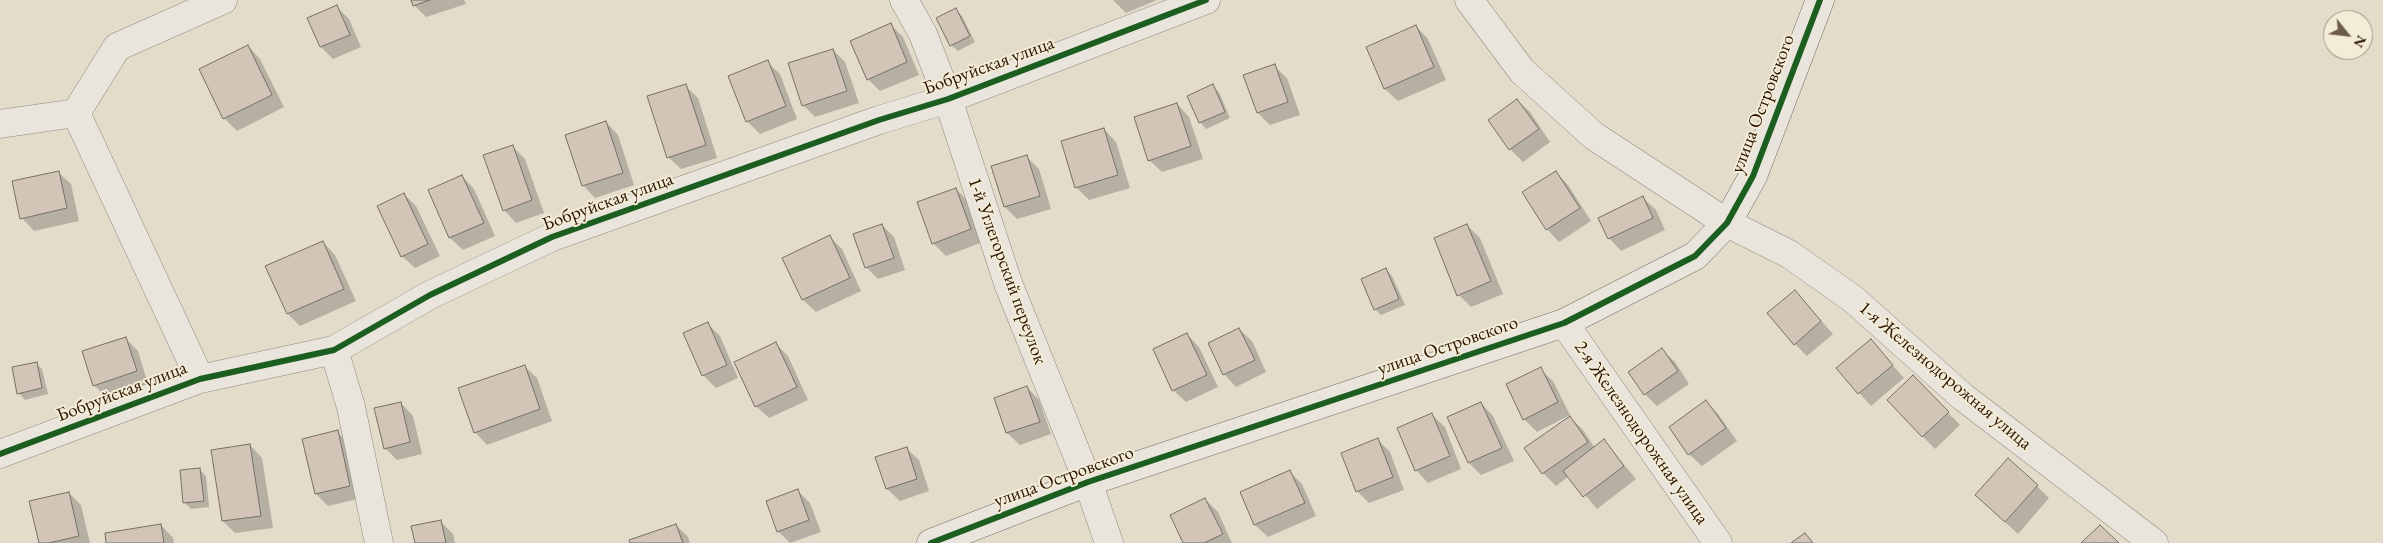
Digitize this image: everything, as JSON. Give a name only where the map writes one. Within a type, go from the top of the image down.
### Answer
[{"type":"street","points":[[0,124],[76,113],[117,47],[223,0]]},
{"type":"street","name":"1-й Углегорский переулок","points":[[904,0],[923,34],[948,99],[1008,283],[1088,482],[1109,543]]},
{"type":"street","name":"Бобруйская улица","points":[[0,454],[200,379],[334,350],[430,295],[552,237],[879,120],[948,99],[1206,0]]},
{"type":"street","name":"1-я Железнодорожная улица","points":[[1469,0],[1522,71],[1594,136],[1727,223],[1789,254],[1853,299],[1963,397],[2154,543]]},
{"type":"street","name":"улица Островского","points":[[931,543],[1088,482],[1564,323],[1695,256],[1727,223],[1753,176],[1820,0]]},
{"type":"street","points":[[76,113],[200,379]]},
{"type":"street","name":"2-я Железнодорожная улица","points":[[1564,323],[1718,543]]},
{"type":"street","points":[[334,350],[351,407],[379,543]]},
{"type":"building","points":[[411,0],[430,0],[413,6]]},
{"type":"building","points":[[337,5],[350,35],[320,47],[307,18]]},
{"type":"building","points":[[956,8],[970,36],[950,46],[936,18]]},
{"type":"building","points":[[891,23],[907,62],[867,80],[850,41]]},
{"type":"building","points":[[1416,25],[1434,67],[1384,89],[1366,47]]},
{"type":"building","points":[[248,45],[272,95],[223,119],[199,69]]},
{"type":"building","points":[[833,49],[847,91],[802,106],[788,63]]},
{"type":"building","points":[[768,60],[786,106],[746,122],[728,76]]},
{"type":"building","points":[[1275,64],[1288,102],[1257,113],[1243,75]]},
{"type":"building","points":[[686,84],[706,145],[667,158],[647,96]]},
{"type":"building","points":[[1213,84],[1225,112],[1199,123],[1187,96]]},
{"type":"building","points":[[1517,99],[1539,129],[1509,150],[1488,120]]},
{"type":"building","points":[[1177,103],[1191,146],[1148,161],[1134,117]]},
{"type":"building","points":[[606,121],[623,173],[582,186],[565,135]]},
{"type":"building","points":[[1104,128],[1118,175],[1075,188],[1061,141]]},
{"type":"building","points":[[513,145],[532,200],[503,211],[483,155]]},
{"type":"building","points":[[1027,155],[1040,196],[1004,207],[991,166]]},
{"type":"building","points":[[59,171],[67,208],[20,219],[12,181]]},
{"type":"building","points":[[1556,171],[1580,208],[1546,230],[1522,192]]},
{"type":"building","points":[[462,175],[484,223],[449,238],[428,190]]},
{"type":"building","points":[[956,188],[971,229],[932,244],[917,202]]},
{"type":"building","points":[[404,193],[428,244],[401,257],[377,206]]},
{"type":"building","points":[[1643,196],[1653,218],[1608,239],[1598,218]]},
{"type":"building","points":[[882,224],[894,258],[865,268],[853,234]]},
{"type":"building","points":[[1467,224],[1491,281],[1457,296],[1434,238]]},
{"type":"building","points":[[830,235],[850,278],[802,300],[782,258]]},
{"type":"building","points":[[323,241],[344,289],[287,314],[265,266]]},
{"type":"building","points":[[1386,268],[1399,299],[1374,310],[1361,279]]},
{"type":"building","points":[[1795,290],[1821,321],[1794,345],[1767,313]]},
{"type":"building","points":[[708,322],[727,365],[702,376],[683,333]]},
{"type":"building","points":[[1239,328],[1255,360],[1223,375],[1208,343]]},
{"type":"building","points":[[1187,333],[1207,375],[1172,391],[1153,349]]},
{"type":"building","points":[[126,337],[137,371],[93,386],[82,351]]},
{"type":"building","points":[[1871,339],[1893,365],[1858,394],[1836,368]]},
{"type":"building","points":[[776,342],[797,387],[755,407],[734,362]]},
{"type":"building","points":[[1662,348],[1678,371],[1644,395],[1628,372]]},
{"type":"building","points":[[37,362],[42,388],[17,394],[12,367]]},
{"type":"building","points":[[525,365],[540,409],[474,433],[458,388]]},
{"type":"building","points":[[1541,367],[1558,402],[1523,420],[1506,384]]},
{"type":"building","points":[[1913,375],[1949,412],[1922,437],[1887,400]]},
{"type":"building","points":[[1027,386],[1040,422],[1006,433],[994,398]]},
{"type":"building","points":[[1706,400],[1726,428],[1688,455],[1669,427]]},
{"type":"building","points":[[401,402],[410,442],[384,449],[374,408]]},
{"type":"building","points":[[1481,402],[1502,448],[1468,463],[1447,417]]},
{"type":"building","points":[[1432,413],[1450,456],[1415,471],[1397,428]]},
{"type":"building","points":[[1570,416],[1588,442],[1542,474],[1524,448]]},
{"type":"building","points":[[338,430],[350,486],[315,494],[302,439]]},
{"type":"building","points":[[1378,438],[1393,477],[1356,492],[1341,453]]},
{"type":"building","points":[[1604,439],[1624,466],[1583,497],[1563,471]]},
{"type":"building","points":[[250,444],[261,516],[222,521],[211,450]]},
{"type":"building","points":[[907,447],[917,479],[886,489],[875,457]]},
{"type":"building","points":[[2008,458],[2038,485],[2005,522],[1975,495]]},
{"type":"building","points":[[200,468],[204,501],[183,503],[180,470]]},
{"type":"building","points":[[1290,470],[1305,503],[1254,525],[1240,492]]},
{"type":"building","points":[[798,489],[809,520],[777,532],[766,501]]},
{"type":"building","points":[[69,492],[79,536],[49,543],[39,543],[29,501]]},
{"type":"building","points":[[1205,498],[1223,534],[1204,543],[1183,543],[1170,515]]},
{"type":"building","points":[[441,520],[446,543],[415,543],[411,526]]},
{"type":"building","points":[[161,524],[164,543],[106,543],[105,533]]},
{"type":"building","points":[[676,524],[683,543],[630,543],[629,540]]},
{"type":"building","points":[[2100,525],[2119,543],[2081,543]]},
{"type":"building","points":[[1805,533],[1813,543],[1791,543]]},
{"type":"cycle path","points":[[0,454],[200,379],[334,350],[430,295],[552,237],[879,120],[948,99],[1206,0]]},
{"type":"cycle path","points":[[931,543],[1088,482],[1564,323],[1695,256],[1727,223],[1753,176],[1820,0]]}]
